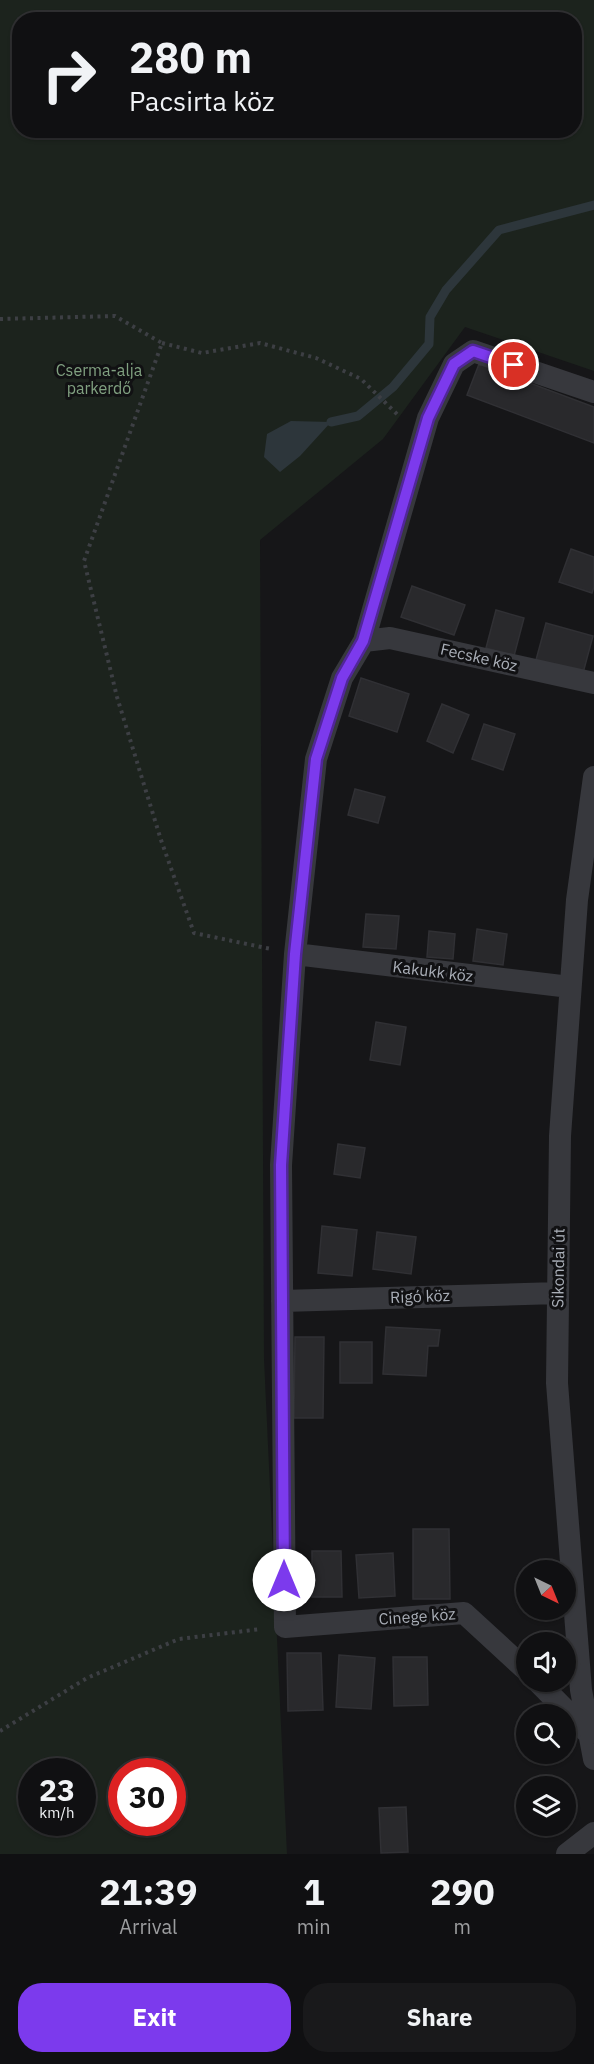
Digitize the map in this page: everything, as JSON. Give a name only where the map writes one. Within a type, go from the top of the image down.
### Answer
[{"type":"street","points":[[285,1626],[281,1165],[295,954],[316,759],[342,678],[363,641],[428,418],[454,364],[473,351],[594,392]]},
{"type":"street","name":"Fecske köz","points":[[363,641],[390,638],[594,683]]},
{"type":"street","name":"Sikondai út","points":[[594,777],[586,879],[570,987],[560,1136],[557,1383],[581,1690],[594,1759]]},
{"type":"street","name":"Kakukk köz","points":[[295,954],[570,987]]},
{"type":"street","name":"Rigó köz","points":[[282,1301],[558,1293]]},
{"type":"street","name":"Cinege köz","points":[[285,1626],[464,1613],[516,1661]]},
{"type":"street","points":[[548,1692],[590,1734]]},
{"type":"street","points":[[567,1854],[594,1833]]},
{"type":"path","points":[[0,319],[114,316],[162,344],[202,353],[260,343],[316,358],[361,379],[382,398]]},
{"type":"path","points":[[162,344],[84,561],[117,696],[161,840],[194,933],[295,954]]},
{"type":"path","points":[[0,1731],[87,1678],[179,1639],[285,1626]]},
{"type":"green space","name":"Cserma-alja parkerdő","points":[[0,0],[594,0],[594,371],[465,327],[383,439],[260,540],[264,1359],[287,1854],[0,1854]]},
{"type":"shaded area","points":[[291,421],[331,422],[300,456],[280,472],[264,457],[267,434]]},
{"type":"building","points":[[479,364],[594,407],[594,443],[467,395]]},
{"type":"building","points":[[571,549],[594,557],[592,593],[559,582]]},
{"type":"building","points":[[412,586],[465,605],[454,635],[401,617]]},
{"type":"building","points":[[496,610],[524,618],[514,656],[486,648]]},
{"type":"building","points":[[546,623],[593,636],[583,673],[536,660]]},
{"type":"building","points":[[361,678],[409,694],[397,732],[349,716]]},
{"type":"building","points":[[442,704],[469,715],[453,753],[427,741]]},
{"type":"building","points":[[484,724],[515,734],[503,770],[472,759]]},
{"type":"building","points":[[355,789],[385,797],[378,823],[348,815]]},
{"type":"building","points":[[366,914],[399,916],[396,949],[363,947]]},
{"type":"building","points":[[477,929],[507,934],[503,965],[473,961]]},
{"type":"building","points":[[429,931],[455,934],[453,959],[427,957]]},
{"type":"building","points":[[376,1022],[406,1027],[400,1065],[370,1060]]},
{"type":"building","points":[[338,1144],[365,1148],[360,1178],[334,1174]]},
{"type":"building","points":[[322,1226],[357,1230],[352,1276],[318,1273]]},
{"type":"building","points":[[377,1232],[416,1237],[411,1274],[373,1269]]},
{"type":"building","points":[[386,1327],[440,1330],[438,1346],[428,1346],[426,1376],[383,1374]]},
{"type":"building","points":[[295,1337],[324,1337],[323,1418],[294,1418]]},
{"type":"building","points":[[340,1342],[372,1342],[372,1383],[340,1383]]},
{"type":"building","points":[[413,1529],[449,1529],[450,1599],[413,1599]]},
{"type":"building","points":[[312,1551],[341,1551],[342,1597],[312,1597]]},
{"type":"building","points":[[393,1553],[395,1596],[359,1598],[356,1555]]},
{"type":"building","points":[[287,1653],[321,1653],[323,1710],[288,1711]]},
{"type":"building","points":[[339,1655],[375,1658],[371,1709],[336,1707]]},
{"type":"building","points":[[393,1657],[427,1657],[428,1705],[394,1706]]},
{"type":"building","points":[[406,1807],[408,1852],[381,1853],[379,1808]]},
{"type":"waterway","points":[[331,422],[358,416],[393,387],[429,344],[430,317],[446,290],[499,230],[594,205]]},
{"type":"route","points":[[284,1580],[281,1165],[295,954],[316,759],[342,678],[363,641],[428,418],[454,364],[473,351],[514,365]]}]
